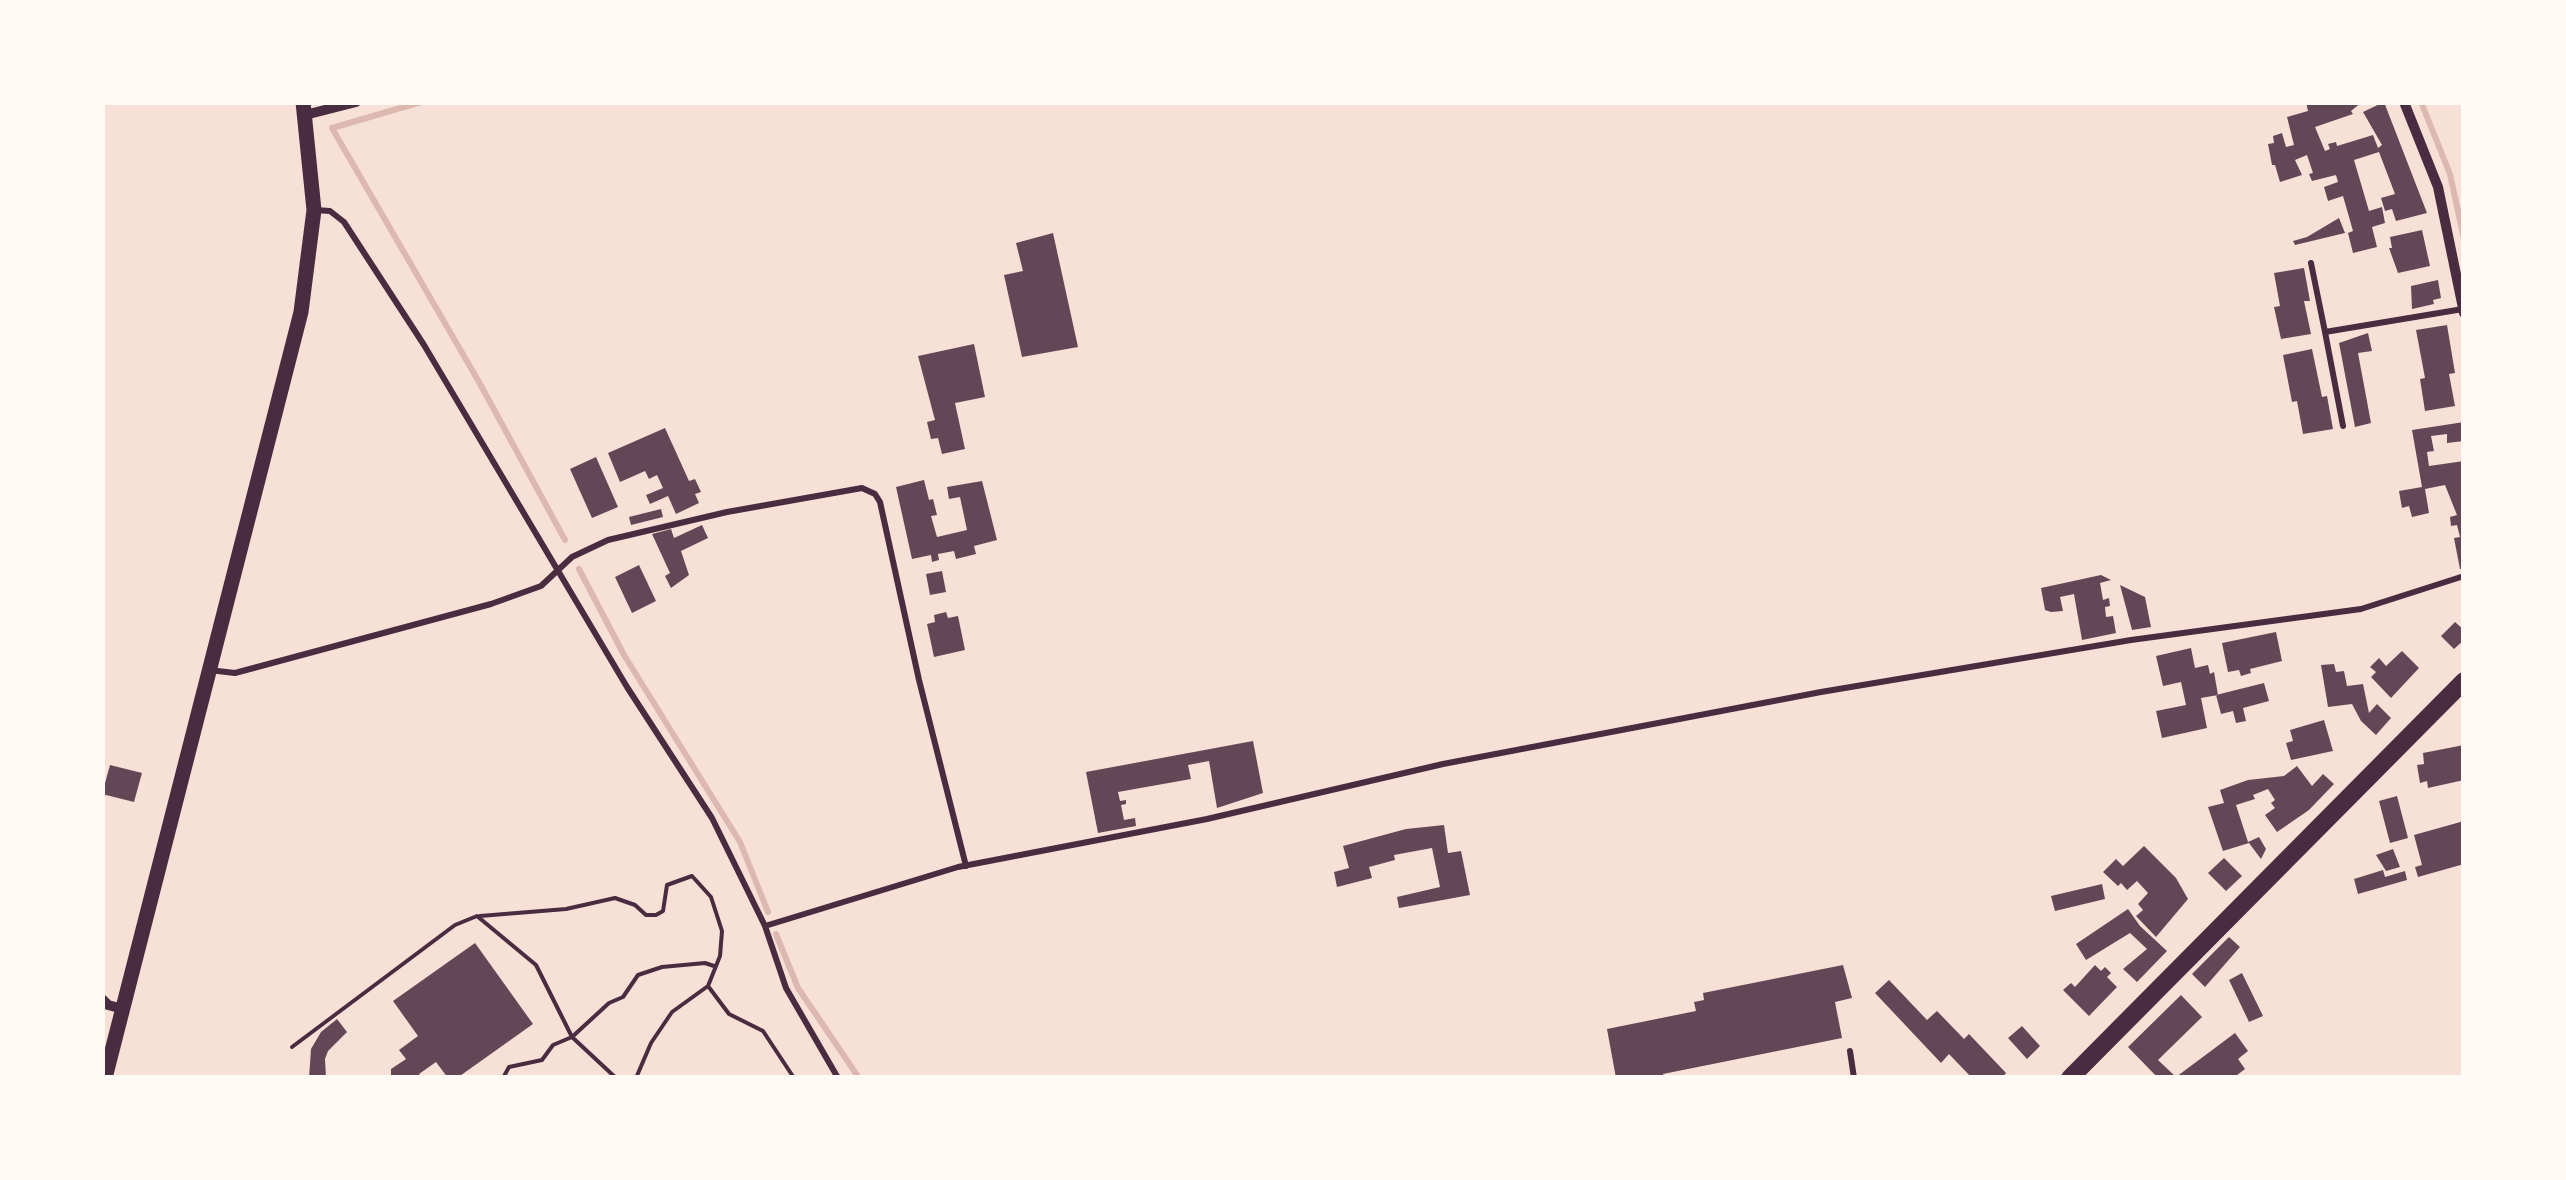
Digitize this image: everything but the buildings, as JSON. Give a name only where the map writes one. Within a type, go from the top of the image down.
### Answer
[{"type":"main road","points":[[2070,1078],[2464,681]]},
{"type":"street","points":[[109,1077],[146,908],[300,312],[314,210],[304,109],[356,102]]},
{"type":"street","points":[[2404,102],[2438,188],[2463,311]]},
{"type":"street","points":[[102,1000],[123,1009]]},
{"type":"lane","points":[[314,210],[330,211],[344,222],[712,818],[765,926],[786,988],[838,1078]]},
{"type":"lane","points":[[2311,264],[2342,426]]},
{"type":"lane","points":[[2325,332],[2463,311]]},
{"type":"lane","points":[[208,670],[235,672],[491,604],[541,586],[589,547],[671,524],[862,488],[876,494],[880,502],[966,866]]},
{"type":"lane","points":[[765,926],[966,866],[1206,819],[1443,764],[1746,706],[2132,640],[2360,609],[2464,576]]},
{"type":"lane","points":[[1850,1051],[1854,1078]]},
{"type":"path","points":[[292,1047],[456,924],[476,916],[566,910],[616,898],[635,905],[646,915],[656,915],[663,910],[667,884],[692,876],[711,897],[722,931],[720,956],[708,986],[672,1012],[651,1043],[636,1078]]},
{"type":"path","points":[[476,916],[536,966],[572,1038],[616,1078]]},
{"type":"path","points":[[503,1078],[509,1067],[542,1060],[554,1044],[572,1038],[609,1003],[624,996],[638,975],[650,969],[716,966]]},
{"type":"path","points":[[708,986],[729,1014],[762,1031],[794,1078]]},
{"type":"waterway","points":[[421,102],[332,128],[565,540]]},
{"type":"waterway","points":[[2421,102],[2450,174],[2464,239]]},
{"type":"waterway","points":[[579,569],[624,655],[740,842],[768,912]]},
{"type":"waterway","points":[[776,934],[798,988],[859,1078]]}]
